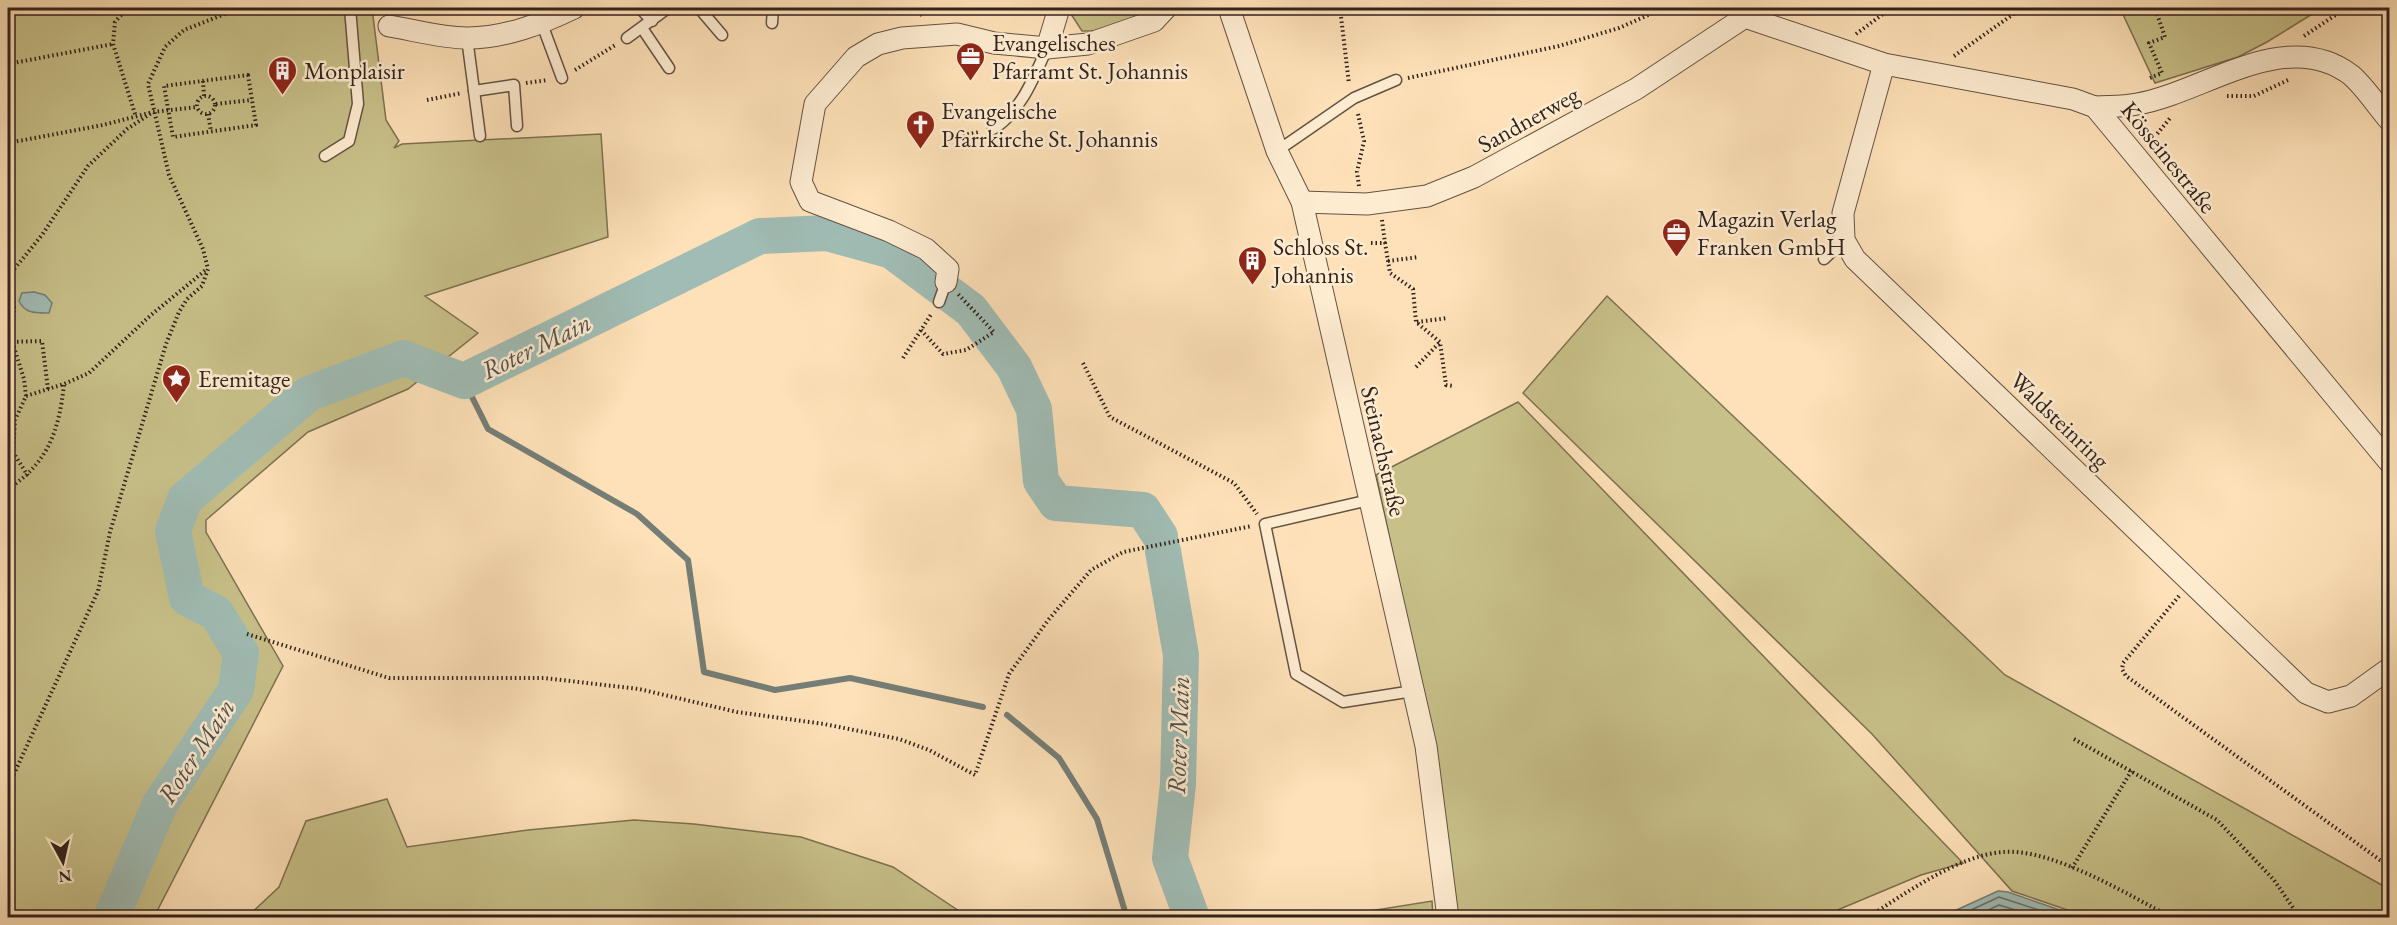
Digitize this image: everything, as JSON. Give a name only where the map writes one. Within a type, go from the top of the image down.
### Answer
[{"type":"street","points":[[389,26],[466,38],[501,34],[542,24],[574,8]]},
{"type":"street","points":[[1047,48],[1059,8]]},
{"type":"street","points":[[942,292],[948,269],[926,249],[889,231],[810,201],[801,182],[815,104],[856,57],[878,44],[902,38],[957,34],[993,43],[1047,48],[1088,44],[1131,31],[1154,21],[1166,8]]},
{"type":"street","name":"Steinachstraße","points":[[1229,8],[1277,151],[1302,202],[1426,746],[1448,918]]},
{"type":"street","name":"Kösseinestraße","points":[[1749,12],[1836,48],[1884,64],[2073,99],[2095,107],[2390,463]]},
{"type":"street","name":"Sandnerweg","points":[[1302,202],[1359,204],[1427,196],[1482,173],[1636,89],[1749,12]]},
{"type":"street","points":[[2095,107],[2146,101],[2274,57],[2312,58],[2330,63],[2352,76],[2390,120]]},
{"type":"street","points":[[1844,240],[1843,213],[1884,64]]},
{"type":"street","name":"Waldsteinring","points":[[1844,240],[1855,259],[2306,693],[2328,702],[2351,696],[2390,668]]},
{"type":"lane","points":[[325,156],[349,141],[358,104],[350,8]]},
{"type":"lane","points":[[640,8],[652,21]]},
{"type":"lane","points":[[627,38],[668,8]]},
{"type":"lane","points":[[699,8],[722,35]]},
{"type":"lane","points":[[772,23],[773,8]]},
{"type":"lane","points":[[542,24],[562,78]]},
{"type":"lane","points":[[642,28],[669,68]]},
{"type":"lane","points":[[466,38],[480,136]]},
{"type":"lane","points":[[993,129],[1003,123],[1027,91],[1047,48]]},
{"type":"lane","points":[[1277,151],[1354,98],[1396,80]]},
{"type":"lane","points":[[474,91],[514,85],[518,126]]},
{"type":"lane","points":[[1824,260],[1844,240]]},
{"type":"lane","points":[[1369,500],[1265,524],[1296,674],[1343,702],[1413,691]]},
{"type":"path","points":[[127,8],[115,22],[112,44],[136,117]]},
{"type":"path","points":[[8,787],[98,591],[110,532],[166,344],[179,312],[202,286],[208,269],[203,249],[169,175],[148,84],[165,47],[184,30],[240,8]]},
{"type":"path","points":[[1340,8],[1349,88],[1354,98],[1364,141],[1357,172],[1359,204]]},
{"type":"path","points":[[1396,80],[1559,46],[1619,28],[1664,8]]},
{"type":"path","points":[[1836,48],[1891,8]]},
{"type":"path","points":[[1930,73],[2022,8]]},
{"type":"path","points":[[2146,101],[2138,83],[2162,73],[2149,43],[2165,37],[2155,8]]},
{"type":"path","points":[[2301,39],[2346,8]]},
{"type":"path","points":[[8,64],[112,44]]},
{"type":"path","points":[[248,75],[255,125],[173,137],[164,86],[203,81],[248,75]]},
{"type":"path","points":[[2224,96],[2254,96],[2290,78]]},
{"type":"path","points":[[203,81],[204,96]]},
{"type":"path","points":[[427,100],[474,91]]},
{"type":"path","points":[[204,96],[211,97],[216,104],[213,112],[208,114],[202,114],[197,107],[199,99],[204,96]]},
{"type":"path","points":[[216,104],[252,100]]},
{"type":"path","points":[[8,142],[153,112],[197,107]]},
{"type":"path","points":[[11,273],[42,235],[88,166],[127,129],[153,112]]},
{"type":"path","points":[[208,114],[211,132]]},
{"type":"path","points":[[2134,155],[2169,118],[2177,114]]},
{"type":"path","points":[[1371,243],[1385,243],[1390,273],[1413,289],[1416,322],[1440,342],[1446,385],[1453,386]]},
{"type":"path","points":[[1388,261],[1419,256]]},
{"type":"path","points":[[8,267],[11,273],[14,307],[10,342],[24,379],[26,396],[15,420],[13,452]]},
{"type":"path","points":[[26,396],[89,373],[151,315],[208,269]]},
{"type":"path","points":[[903,358],[942,292],[994,332],[966,350],[943,354],[921,330]]},
{"type":"path","points":[[8,307],[14,307]]},
{"type":"path","points":[[1416,322],[1448,318]]},
{"type":"path","points":[[10,342],[42,341],[48,389]]},
{"type":"path","points":[[1416,367],[1440,342]]},
{"type":"path","points":[[247,634],[389,678],[544,678],[639,689],[737,712],[824,724],[899,739],[929,750],[975,775],[1009,674],[1049,619],[1091,570],[1123,552],[1265,524],[1234,483],[1110,417],[1083,363]]},
{"type":"path","points":[[8,489],[28,476],[50,443],[61,408],[64,384]]},
{"type":"path","points":[[8,444],[28,476]]},
{"type":"path","points":[[2190,582],[2123,663],[2121,669],[2126,676],[2380,860],[2390,862]]},
{"type":"path","points":[[2074,739],[2217,820],[2274,880],[2300,918]]},
{"type":"path","points":[[2072,868],[2132,770]]},
{"type":"path","points":[[1867,918],[1927,880],[1964,863],[2002,852],[2035,854],[2072,868],[2173,918]]},
{"type":"shaded area","name":"Eremitage","points":[[8,8],[372,8],[386,120],[399,141],[394,148],[402,144],[601,134],[608,237],[425,296],[478,333],[408,389],[308,432],[206,520],[206,532],[283,666],[154,917],[8,917]]},
{"type":"shaded area","points":[[1072,8],[1144,8],[1145,17],[1108,31],[1082,31],[1071,14]]},
{"type":"shaded area","points":[[2120,8],[2322,8],[2238,57],[2155,83]]},
{"type":"shaded area","points":[[1607,296],[2005,675],[2389,889],[2389,917],[2088,917],[2012,891],[1872,734],[1523,393]]},
{"type":"shaded area","points":[[1518,402],[1963,863],[1921,875],[1828,914],[1811,917],[1457,917],[1433,739],[1376,475]]},
{"type":"shaded area","points":[[387,799],[407,847],[528,830],[634,820],[694,824],[801,837],[893,867],[968,917],[247,917],[279,887],[306,821]]},
{"type":"shaded area","points":[[1432,901],[1433,917],[1332,917]]},
{"type":"water","points":[[34,292],[45,295],[52,303],[49,313],[31,312],[21,305],[19,301],[22,293]]},
{"type":"water","points":[[1998,891],[2008,892],[2080,917],[1941,917]]},
{"type":"waterway","name":"Roter Main","points":[[111,918],[160,804],[236,690],[241,653],[216,613],[187,598],[173,531],[185,499],[308,394],[403,358],[464,381],[760,236],[827,233],[892,251],[971,310],[1014,367],[1034,409],[1041,481],[1056,503],[1143,510],[1160,536]]},
{"type":"waterway","points":[[464,381],[488,429],[637,514],[688,560],[704,672],[775,690],[850,678],[983,707]]},
{"type":"waterway","name":"Roter Main","points":[[1163,551],[1181,655],[1178,784],[1170,858],[1192,918]]},
{"type":"waterway","points":[[1007,715],[1059,758],[1097,819],[1127,918]]},
{"type":"place","name":"Evangelisches Pfarramt St. Johannis","points":[[971,82]]},
{"type":"place","name":"Monplaisir","points":[[283,96]]},
{"type":"place","name":"Evangelische Pfarrkirche St. Johannis","points":[[920,150]]},
{"type":"place","name":"Magazin Verlag Franken GmbH","points":[[1676,258]]},
{"type":"place","name":"Schloss St. Johannis","points":[[1252,286]]},
{"type":"place","name":"Eremitage","points":[[177,404]]}]
